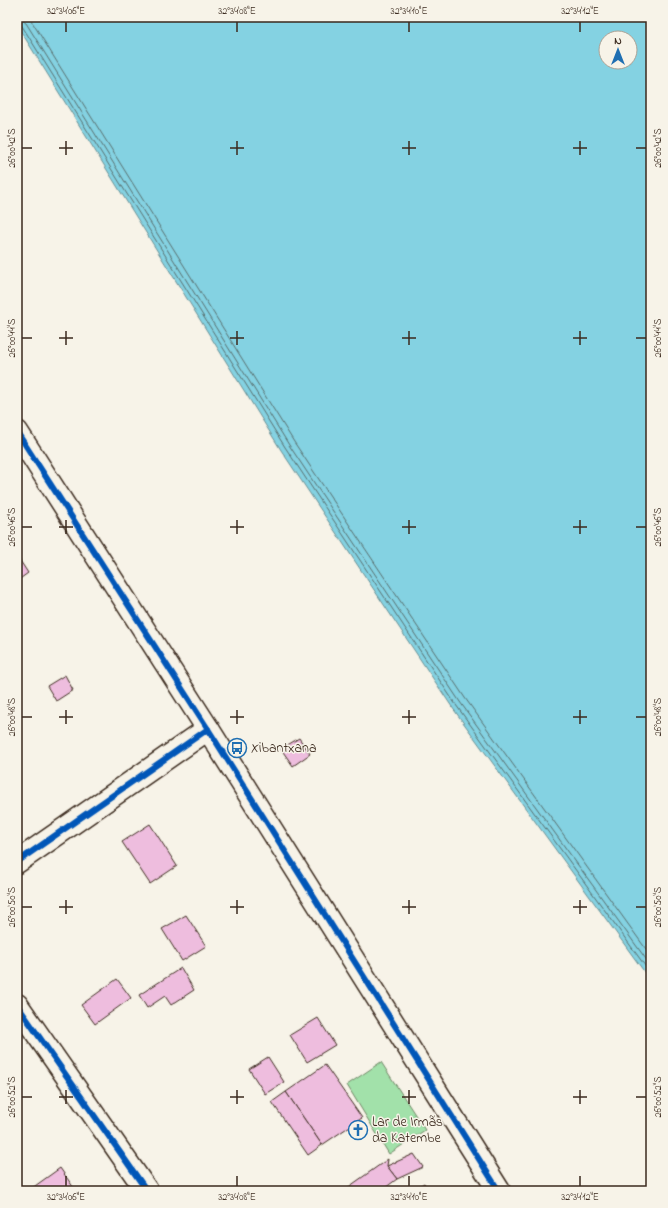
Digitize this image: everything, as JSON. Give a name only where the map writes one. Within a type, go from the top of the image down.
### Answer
[{"type":"street","points":[[17,432],[208,729],[500,1191]]},
{"type":"street","points":[[17,862],[208,729]]},
{"type":"street","points":[[17,1005],[147,1191]]},
{"type":"green space","points":[[381,1062],[425,1130],[389,1154],[347,1085]]},
{"type":"water","points":[[17,17],[651,17],[651,981],[452,707],[281,450],[17,25]]},
{"type":"building","points":[[17,556],[28,573],[17,581]]},
{"type":"building","points":[[65,675],[73,690],[56,701],[47,686]]},
{"type":"building","points":[[299,738],[310,754],[293,766],[281,749]]},
{"type":"building","points":[[150,824],[177,866],[150,884],[122,842]]},
{"type":"building","points":[[186,915],[206,946],[182,961],[162,929]]},
{"type":"building","points":[[181,968],[194,990],[171,1005],[165,996],[147,1008],[139,995]]},
{"type":"building","points":[[117,979],[131,998],[95,1024],[81,1005]]},
{"type":"building","points":[[318,1018],[335,1045],[307,1062],[290,1035]]},
{"type":"building","points":[[268,1057],[284,1082],[265,1094],[249,1069]]},
{"type":"building","points":[[325,1065],[362,1118],[322,1145],[286,1092]]},
{"type":"building","points":[[286,1092],[322,1145],[308,1155],[272,1102]]},
{"type":"building","points":[[414,1154],[423,1167],[397,1179],[387,1166]]},
{"type":"building","points":[[388,1159],[387,1166],[397,1179],[381,1191],[343,1191]]},
{"type":"building","points":[[60,1168],[76,1191],[28,1191]]},
{"type":"building","points":[[424,1183],[429,1191],[412,1191]]},
{"type":"cycle path","points":[[17,432],[208,729],[499,1191]]},
{"type":"cycle path","points":[[17,862],[208,729]]},
{"type":"cycle path","points":[[17,1005],[147,1191]]},
{"type":"place","name":"Xibantxana","points":[[237,748]]},
{"type":"place","name":"Lar de Irmãs da Katembe","points":[[358,1130]]}]
